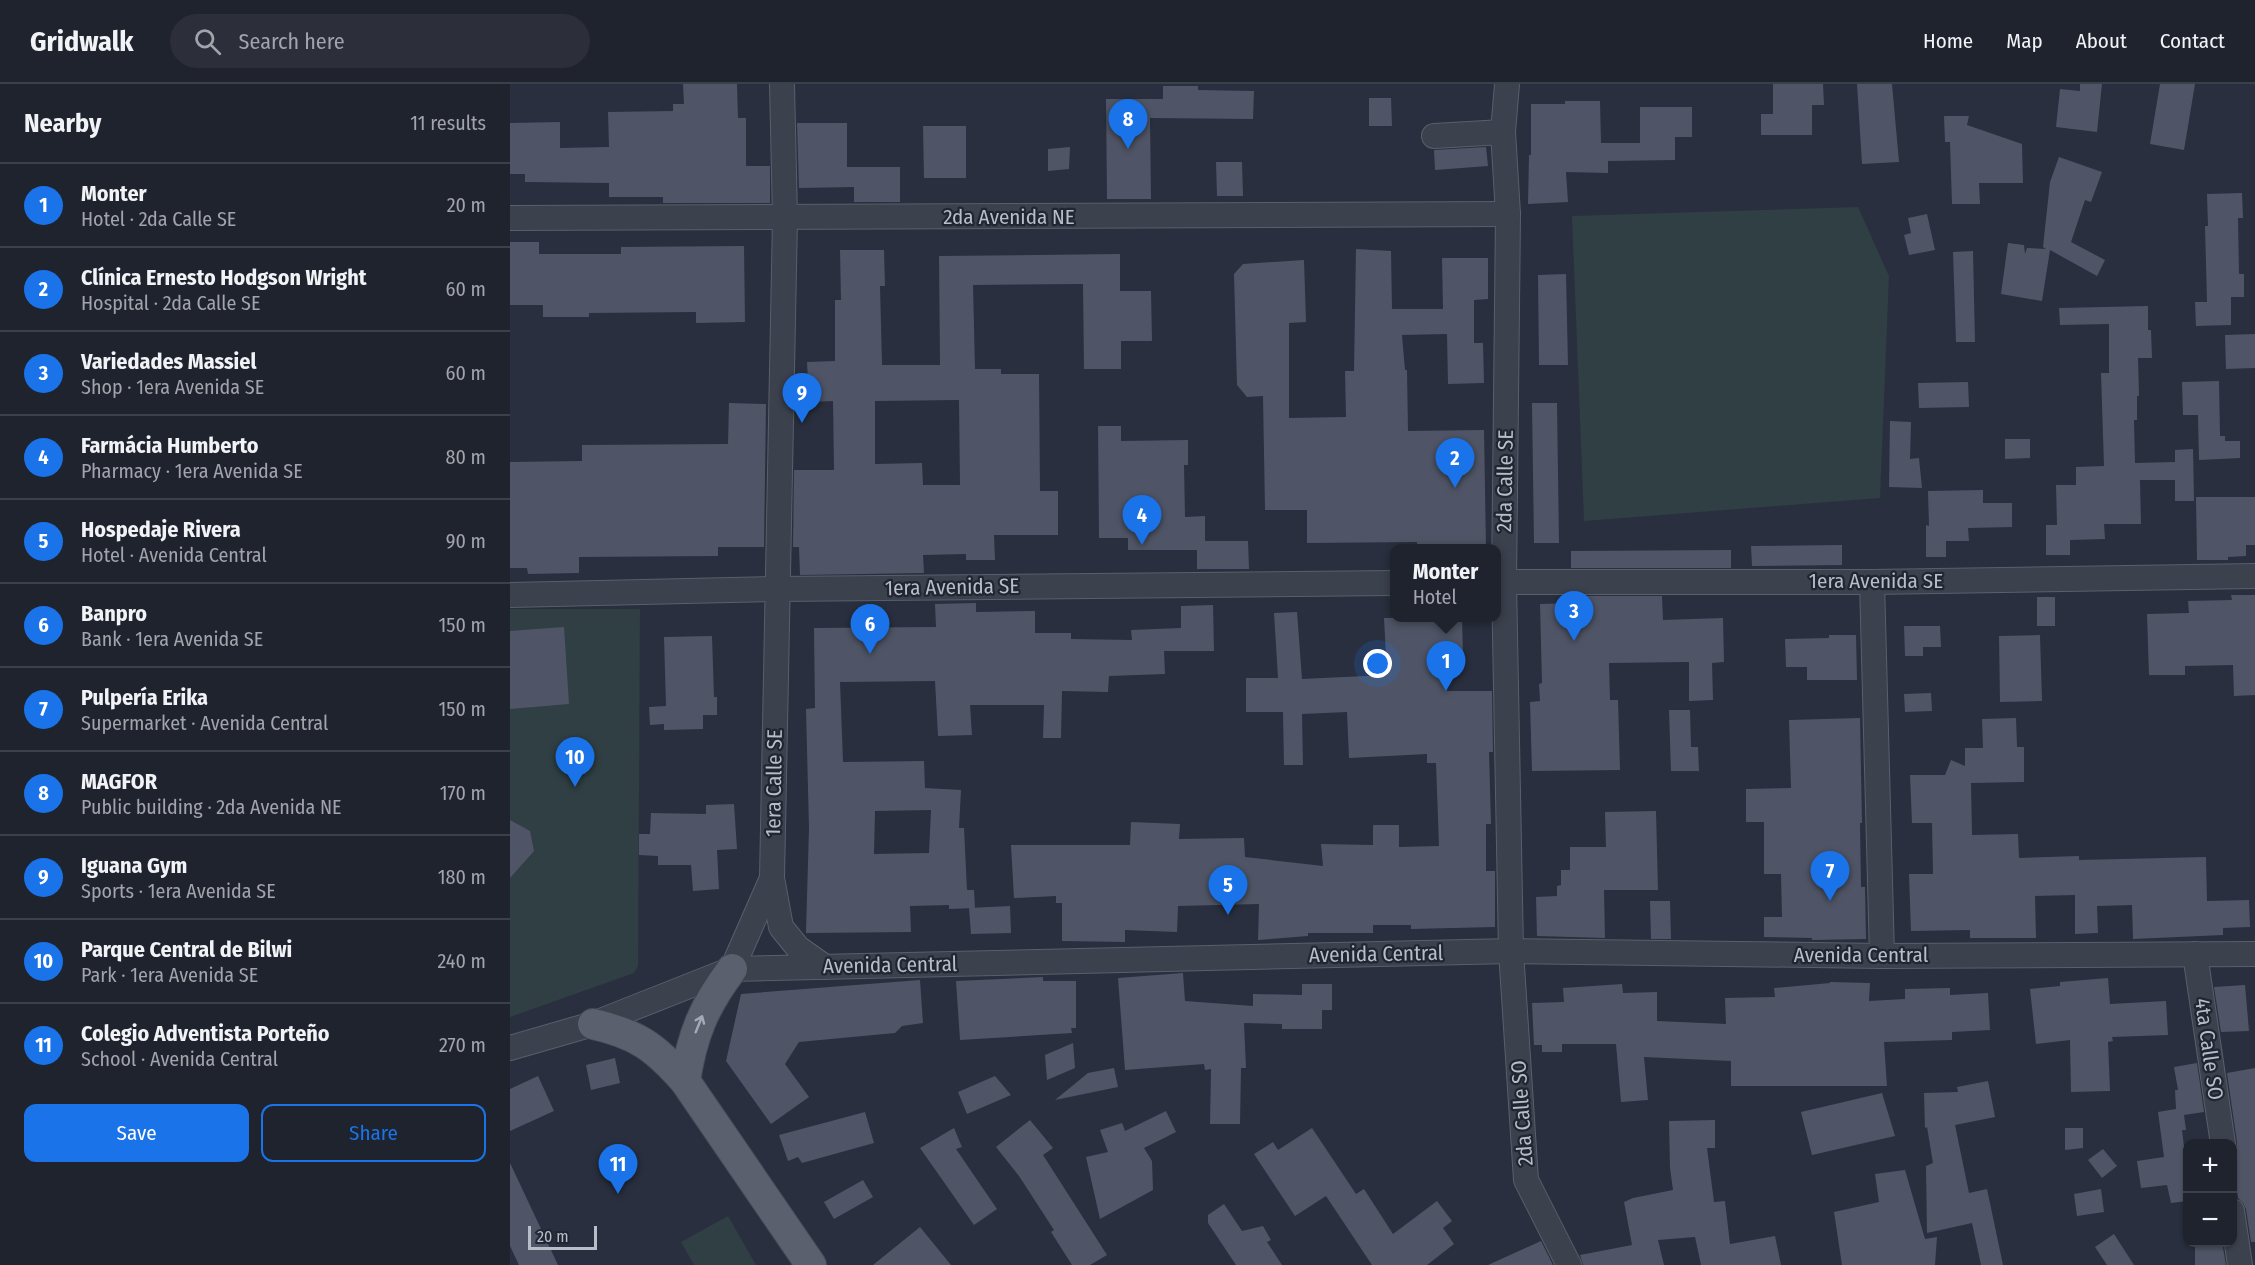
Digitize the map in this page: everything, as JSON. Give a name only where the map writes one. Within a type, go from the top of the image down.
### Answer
[{"type":"main road","points":[[685,1081],[689,1050],[699,1021],[713,994],[732,969]]},
{"type":"main road","points":[[593,1024],[620,1030],[645,1042],[666,1059],[685,1081],[811,1265]]},
{"type":"street","name":"1era Calle SE","points":[[732,969],[772,878],[784,218],[782,84]]},
{"type":"street","name":"2da Calle SE","points":[[1501,544],[1508,214],[1503,132],[1507,84]]},
{"type":"street","points":[[1434,136],[1503,132]]},
{"type":"street","name":"2da Avenida NE","points":[[510,218],[1508,214]]},
{"type":"street","name":"1era Avenida SE","points":[[1501,582],[1872,582],[2255,576]]},
{"type":"street","points":[[1872,582],[1882,956]]},
{"type":"street","name":"1era Avenida SE","points":[[510,595],[777,589],[1390,583]]},
{"type":"street","name":"2da Calle SE","points":[[1501,616],[1511,951]]},
{"type":"street","points":[[772,878],[781,927],[798,948],[825,967]]},
{"type":"street","name":"Avenida Central","points":[[510,1048],[593,1024],[732,969],[1511,951],[1882,956],[2255,954]]},
{"type":"street","name":"2da Calle SO","points":[[1511,951],[1526,1180],[1569,1265]]},
{"type":"street","name":"4ta Calle SO","points":[[2195,954],[2222,1139]]},
{"type":"street","points":[[2237,1245],[2240,1265]]},
{"type":"shaded area","points":[[1858,207],[1889,276],[1880,498],[1584,521],[1572,216]]},
{"type":"shaded area","points":[[510,609],[640,609],[638,966],[634,973],[510,1017]]},
{"type":"shaded area","points":[[728,1216],[756,1265],[694,1265],[681,1242]]},
{"type":"building","points":[[683,84],[737,84],[738,118],[746,118],[746,166],[770,166],[770,203],[663,203],[663,197],[609,197],[609,183],[525,182],[525,174],[510,174],[510,123],[560,122],[560,148],[609,147],[608,112],[673,111],[673,104],[684,104]]},
{"type":"building","points":[[1773,84],[1823,84],[1824,105],[1812,105],[1812,135],[1761,135],[1761,114],[1773,114]]},
{"type":"building","points":[[1857,84],[1892,84],[1899,162],[1862,164]]},
{"type":"building","points":[[2080,84],[2102,84],[2097,132],[2056,127],[2060,89],[2080,91]]},
{"type":"building","points":[[2160,84],[2195,84],[2184,150],[2150,144]]},
{"type":"building","points":[[1163,86],[1198,86],[1198,90],[1254,91],[1253,119],[1150,118],[1151,199],[1107,199],[1106,99],[1163,99]]},
{"type":"building","points":[[1369,98],[1391,98],[1392,126],[1369,126]]},
{"type":"building","points":[[1565,101],[1600,101],[1601,143],[1640,143],[1640,107],[1692,107],[1692,137],[1675,137],[1675,160],[1608,161],[1608,173],[1566,172],[1568,202],[1528,204],[1531,104],[1565,104]]},
{"type":"building","points":[[1944,116],[1969,116],[1967,125],[2022,144],[2023,183],[1979,183],[1980,204],[1952,204],[1950,142],[1945,142]]},
{"type":"building","points":[[797,123],[847,123],[847,167],[900,167],[900,202],[854,202],[854,187],[799,188]]},
{"type":"building","points":[[923,126],[966,126],[966,178],[924,178]]},
{"type":"building","points":[[1070,147],[1069,169],[1048,171],[1048,149]]},
{"type":"building","points":[[1486,147],[1488,166],[1435,170],[1434,150]]},
{"type":"building","points":[[2059,157],[2102,172],[2091,202],[2085,200],[2071,242],[2105,260],[2097,276],[2050,250],[2042,301],[2001,294],[2008,243],[2024,245],[2025,254],[2027,248],[2046,249],[2043,247],[2050,182]]},
{"type":"building","points":[[1216,162],[1242,162],[1243,196],[1217,196]]},
{"type":"building","points":[[2242,193],[2243,218],[2238,218],[2239,274],[2244,274],[2244,297],[2231,297],[2231,325],[2196,326],[2195,302],[2207,302],[2205,226],[2208,226],[2207,194]]},
{"type":"building","points":[[1927,214],[1935,250],[1909,255],[1904,235],[1911,233],[1908,218]]},
{"type":"building","points":[[510,242],[539,242],[539,254],[621,254],[621,247],[744,246],[745,322],[696,323],[696,312],[589,313],[589,317],[543,317],[543,305],[510,305]]},
{"type":"building","points":[[1356,249],[1391,251],[1392,309],[1443,309],[1442,258],[1488,258],[1488,299],[1474,300],[1474,343],[1483,343],[1484,383],[1448,384],[1447,334],[1402,335],[1405,370],[1407,370],[1408,431],[1484,430],[1486,544],[1307,543],[1307,510],[1265,510],[1263,396],[1247,397],[1237,385],[1234,274],[1243,264],[1304,260],[1306,322],[1289,323],[1289,418],[1346,417],[1345,371],[1354,371]]},
{"type":"building","points":[[840,250],[884,250],[885,286],[880,286],[882,365],[940,365],[939,256],[1120,254],[1120,291],[1151,291],[1152,341],[1121,341],[1121,369],[1084,369],[1083,284],[973,285],[975,369],[1001,369],[1001,374],[1039,374],[1040,491],[1058,491],[1058,535],[994,535],[995,560],[966,560],[966,554],[923,555],[924,573],[800,575],[799,547],[793,547],[794,470],[834,470],[833,401],[809,402],[807,362],[835,361],[835,300],[841,300]],"holes":[[[959,400],[960,485],[923,485],[922,463],[875,464],[875,401]]]},
{"type":"building","points":[[1973,251],[1975,342],[1956,342],[1953,252]]},
{"type":"building","points":[[1566,274],[1568,365],[1539,365],[1538,275]]},
{"type":"building","points":[[2148,306],[2148,330],[2151,330],[2152,358],[2138,358],[2139,396],[2137,396],[2137,420],[2134,420],[2135,463],[2175,462],[2175,450],[2193,449],[2194,501],[2175,501],[2175,480],[2140,480],[2141,524],[2104,524],[2105,539],[2070,540],[2070,555],[2046,555],[2046,525],[2057,525],[2056,485],[2076,485],[2076,467],[2104,466],[2101,373],[2109,373],[2109,324],[2060,325],[2059,308]]},
{"type":"building","points":[[2255,334],[2255,368],[2226,369],[2225,335]]},
{"type":"building","points":[[2219,381],[2220,436],[2225,436],[2225,441],[2240,441],[2240,458],[2199,460],[2198,415],[2183,415],[2182,382]]},
{"type":"building","points":[[1968,382],[1969,407],[1919,408],[1918,383]]},
{"type":"building","points":[[729,403],[766,404],[764,547],[718,547],[718,556],[579,557],[579,573],[528,574],[527,568],[510,568],[510,462],[582,461],[582,445],[728,444]]},
{"type":"building","points":[[1532,403],[1557,403],[1559,543],[1534,543]]},
{"type":"building","points":[[1890,421],[1911,422],[1910,459],[1919,458],[1922,488],[1889,487]]},
{"type":"building","points":[[1098,426],[1121,426],[1121,441],[1188,440],[1188,465],[1184,465],[1185,517],[1205,516],[1205,541],[1248,541],[1249,569],[1197,569],[1197,550],[1128,550],[1128,538],[1099,538]]},
{"type":"building","points":[[2005,439],[2030,439],[2030,458],[2005,459]]},
{"type":"building","points":[[1983,490],[1983,503],[2012,503],[2012,527],[1968,528],[1969,541],[1946,541],[1946,557],[1926,557],[1926,525],[1929,526],[1928,491]]},
{"type":"building","points":[[2196,497],[2255,497],[2255,545],[2246,545],[2246,556],[2228,557],[2228,560],[2197,560]]},
{"type":"building","points":[[1842,545],[1842,565],[1752,566],[1751,546]]},
{"type":"building","points":[[1731,550],[1731,568],[1571,568],[1571,551]]},
{"type":"building","points":[[2231,595],[2255,595],[2255,695],[2234,696],[2233,665],[2185,666],[2185,675],[2149,675],[2147,614],[2189,613],[2188,601],[2232,600]]},
{"type":"building","points":[[1571,596],[1662,596],[1663,620],[1723,618],[1724,662],[1712,663],[1713,700],[1689,701],[1689,662],[1609,663],[1610,700],[1618,700],[1620,770],[1532,771],[1530,702],[1540,701],[1539,684],[1542,683],[1540,604],[1571,603]]},
{"type":"building","points":[[2037,597],[2055,597],[2055,626],[2037,626]]},
{"type":"building","points":[[976,603],[976,612],[1035,611],[1035,633],[1071,633],[1071,639],[1132,640],[1131,630],[1181,628],[1181,606],[1213,605],[1214,651],[1164,651],[1165,674],[1109,676],[1108,692],[1062,691],[1061,738],[1043,738],[1044,705],[970,705],[972,735],[938,736],[935,681],[840,682],[843,762],[924,761],[925,788],[961,790],[959,828],[964,828],[967,890],[974,890],[975,908],[949,909],[949,905],[910,906],[911,932],[806,933],[809,828],[806,709],[815,708],[814,628],[936,627],[935,604]],"holes":[[[931,810],[929,853],[874,854],[875,811]]]},
{"type":"building","points":[[1297,612],[1302,679],[1387,675],[1384,618],[1390,618],[1390,622],[1462,622],[1463,654],[1448,654],[1447,691],[1492,691],[1493,752],[1489,752],[1491,824],[1486,824],[1486,871],[1495,871],[1495,927],[1411,929],[1411,925],[1373,925],[1373,933],[1308,933],[1308,936],[1258,940],[1259,904],[1178,906],[1177,932],[1125,930],[1125,942],[1062,941],[1062,903],[1056,903],[1056,896],[1014,898],[1011,845],[1130,845],[1131,822],[1180,824],[1179,839],[1244,838],[1245,857],[1323,866],[1321,844],[1373,845],[1373,825],[1399,825],[1399,847],[1439,846],[1436,763],[1427,763],[1427,754],[1349,758],[1347,712],[1302,714],[1303,765],[1284,765],[1283,712],[1246,712],[1246,678],[1278,678],[1274,613]]},
{"type":"building","points":[[1904,626],[1940,626],[1941,647],[1923,647],[1923,656],[1905,656]]},
{"type":"building","points":[[564,627],[569,704],[510,709],[510,631]]},
{"type":"building","points":[[1829,635],[1856,635],[1857,680],[1807,680],[1807,667],[1786,667],[1785,639],[1829,638]]},
{"type":"building","points":[[2040,635],[2042,701],[2000,702],[1999,636]]},
{"type":"building","points":[[712,636],[714,697],[717,697],[717,715],[703,715],[703,729],[664,730],[664,724],[650,725],[649,707],[666,706],[664,637]]},
{"type":"building","points":[[1931,693],[1932,711],[1905,712],[1904,694]]},
{"type":"building","points":[[1669,710],[1690,710],[1691,747],[1698,747],[1699,771],[1671,771]]},
{"type":"building","points":[[1860,718],[1861,887],[1865,887],[1866,939],[1812,940],[1812,938],[1764,937],[1764,917],[1782,917],[1781,874],[1764,874],[1764,822],[1746,822],[1746,789],[1791,788],[1789,720]]},
{"type":"building","points":[[2016,718],[2017,747],[2024,747],[2024,782],[1971,783],[1972,835],[2018,834],[2019,858],[2079,856],[2079,860],[2206,857],[2207,901],[2249,900],[2250,927],[2223,928],[2223,935],[2133,939],[2132,905],[2097,906],[2098,933],[2075,934],[2075,895],[2035,896],[2036,938],[1970,938],[1970,930],[1911,931],[1909,874],[1933,874],[1932,823],[1912,823],[1910,775],[1945,775],[1951,760],[1965,766],[1965,748],[1983,748],[1982,719]]},
{"type":"building","points":[[734,804],[737,849],[717,850],[719,889],[693,891],[691,865],[658,865],[658,856],[639,855],[639,834],[650,834],[651,813],[706,814],[706,805]]},
{"type":"building","points":[[1656,811],[1658,890],[1604,890],[1605,938],[1537,936],[1536,897],[1557,896],[1557,886],[1561,885],[1561,870],[1570,870],[1570,847],[1606,847],[1605,812]]},
{"type":"building","points":[[510,820],[530,831],[534,851],[510,878]]},
{"type":"building","points":[[1650,901],[1670,901],[1671,939],[1651,939]]},
{"type":"building","points":[[1010,906],[1011,933],[971,934],[969,908]]},
{"type":"building","points":[[1183,973],[1185,1001],[1253,1006],[1253,994],[1302,995],[1302,984],[1332,984],[1332,1010],[1322,1010],[1322,1029],[1282,1029],[1282,1024],[1244,1023],[1246,1068],[1241,1068],[1240,1124],[1210,1124],[1211,1069],[1205,1070],[1204,1064],[1125,1070],[1118,978]]},
{"type":"building","points":[[1043,977],[1043,981],[1076,981],[1076,1028],[1071,1028],[1072,1033],[960,1040],[956,981]]},
{"type":"building","points":[[2108,978],[2110,1004],[2166,1001],[2168,1035],[2112,1037],[2113,1041],[2108,1042],[2110,1091],[2071,1092],[2070,1040],[2036,1044],[2030,989],[2060,986],[2060,982]]},
{"type":"building","points":[[920,980],[923,1023],[902,1026],[895,1033],[799,1042],[785,1064],[809,1097],[771,1124],[726,1061],[741,994]]},
{"type":"building","points":[[1830,982],[1870,983],[1869,1001],[1905,999],[1905,989],[1950,988],[1950,995],[1988,993],[1990,1030],[1952,1032],[1952,1040],[1884,1042],[1887,1086],[1731,1086],[1731,1061],[1644,1057],[1648,1100],[1621,1102],[1616,1044],[1562,1044],[1562,1052],[1542,1052],[1542,1045],[1534,1045],[1532,1003],[1564,1002],[1563,988],[1622,984],[1623,993],[1657,992],[1657,1021],[1726,1024],[1725,998],[1775,997],[1774,988]]},
{"type":"building","points":[[2245,985],[2249,1031],[2221,1032],[2214,987]]},
{"type":"building","points":[[1073,1043],[1075,1068],[1047,1080],[1045,1055]]},
{"type":"building","points":[[615,1058],[620,1083],[591,1090],[586,1065]]},
{"type":"building","points":[[2197,1063],[2204,1112],[2184,1115],[2186,1130],[2182,1130],[2183,1202],[2171,1203],[2167,1185],[2141,1188],[2137,1161],[2164,1157],[2158,1112],[2176,1109],[2175,1090],[2178,1090],[2174,1067]]},
{"type":"building","points":[[1114,1068],[1118,1087],[1055,1100],[1088,1073]]},
{"type":"building","points":[[2255,1068],[2255,1242],[2251,1242],[2246,1209],[2238,1198],[2237,1139],[2227,1073]]},
{"type":"building","points":[[538,1076],[554,1111],[510,1131],[510,1089]]},
{"type":"building","points":[[995,1076],[1011,1095],[967,1114],[958,1092]]},
{"type":"building","points":[[1988,1081],[1995,1117],[1955,1125],[1969,1193],[1987,1189],[2003,1265],[1981,1265],[1972,1223],[1927,1233],[1926,1166],[1933,1163],[1927,1127],[1925,1128],[1924,1093],[1958,1092],[1957,1087]]},
{"type":"building","points":[[1882,1093],[1895,1136],[1812,1155],[1801,1112]]},
{"type":"building","points":[[1166,1111],[1176,1132],[1144,1148],[1152,1161],[1153,1190],[1100,1219],[1086,1157],[1108,1152],[1100,1130],[1122,1123],[1125,1131]]},
{"type":"building","points":[[865,1112],[874,1143],[802,1163],[798,1157],[788,1161],[779,1135]]},
{"type":"building","points":[[1030,1120],[1053,1148],[1043,1155],[1107,1255],[1090,1265],[1072,1265],[1051,1232],[1054,1230],[1019,1176],[996,1147]]},
{"type":"building","points":[[1715,1120],[1715,1148],[1707,1148],[1714,1202],[1725,1201],[1730,1244],[1775,1236],[1781,1265],[1701,1265],[1695,1237],[1658,1240],[1664,1265],[1583,1265],[1580,1255],[1632,1245],[1624,1202],[1673,1190],[1669,1121]]},
{"type":"building","points":[[954,1128],[962,1147],[956,1149],[997,1209],[974,1225],[920,1148]]},
{"type":"building","points":[[1312,1128],[1356,1194],[1364,1189],[1393,1234],[1437,1201],[1452,1221],[1443,1228],[1454,1244],[1427,1265],[1372,1265],[1326,1196],[1295,1216],[1254,1154],[1273,1142],[1278,1150]]},
{"type":"building","points":[[2065,1128],[2083,1128],[2083,1148],[2065,1150]]},
{"type":"building","points":[[2103,1149],[2117,1166],[2102,1178],[2088,1160]]},
{"type":"building","points":[[510,1163],[558,1265],[519,1265],[510,1246]]},
{"type":"building","points":[[1905,1170],[1925,1239],[1937,1237],[1935,1265],[1842,1265],[1834,1212],[1879,1202],[1875,1174]]},
{"type":"building","points":[[863,1180],[873,1197],[834,1219],[824,1202]]},
{"type":"building","points":[[2101,1189],[2104,1212],[2077,1216],[2074,1194]]},
{"type":"building","points":[[1224,1204],[1242,1231],[1263,1226],[1271,1240],[1267,1242],[1282,1265],[1236,1265],[1208,1223],[1208,1215]]},
{"type":"building","points":[[920,1227],[951,1265],[873,1265]]},
{"type":"building","points":[[2114,1234],[2134,1265],[2107,1265],[2095,1247]]},
{"type":"building","points":[[1541,1241],[1553,1265],[1488,1265]]},
{"type":"building","points":[[2195,1247],[2223,1247],[2226,1265],[2195,1265]]},
{"type":"place","name":"MAGFOR","points":[[1128,149]]},
{"type":"place","name":"Iguana Gym","points":[[802,423]]},
{"type":"place","name":"Clínica Ernesto Hodgson Wright","points":[[1455,488]]},
{"type":"place","name":"Farmácia Humberto","points":[[1142,545]]},
{"type":"place","name":"Variedades Massiel","points":[[1574,641]]},
{"type":"place","name":"Banpro","points":[[870,654]]},
{"type":"place","name":"Monter","points":[[1446,691]]},
{"type":"place","name":"Parque Central de Bilwi","points":[[575,787]]},
{"type":"place","name":"Pulpería Erika","points":[[1830,901]]},
{"type":"place","name":"Hospedaje Rivera","points":[[1228,915]]},
{"type":"place","name":"Colegio Adventista Porteño","points":[[618,1194]]}]
